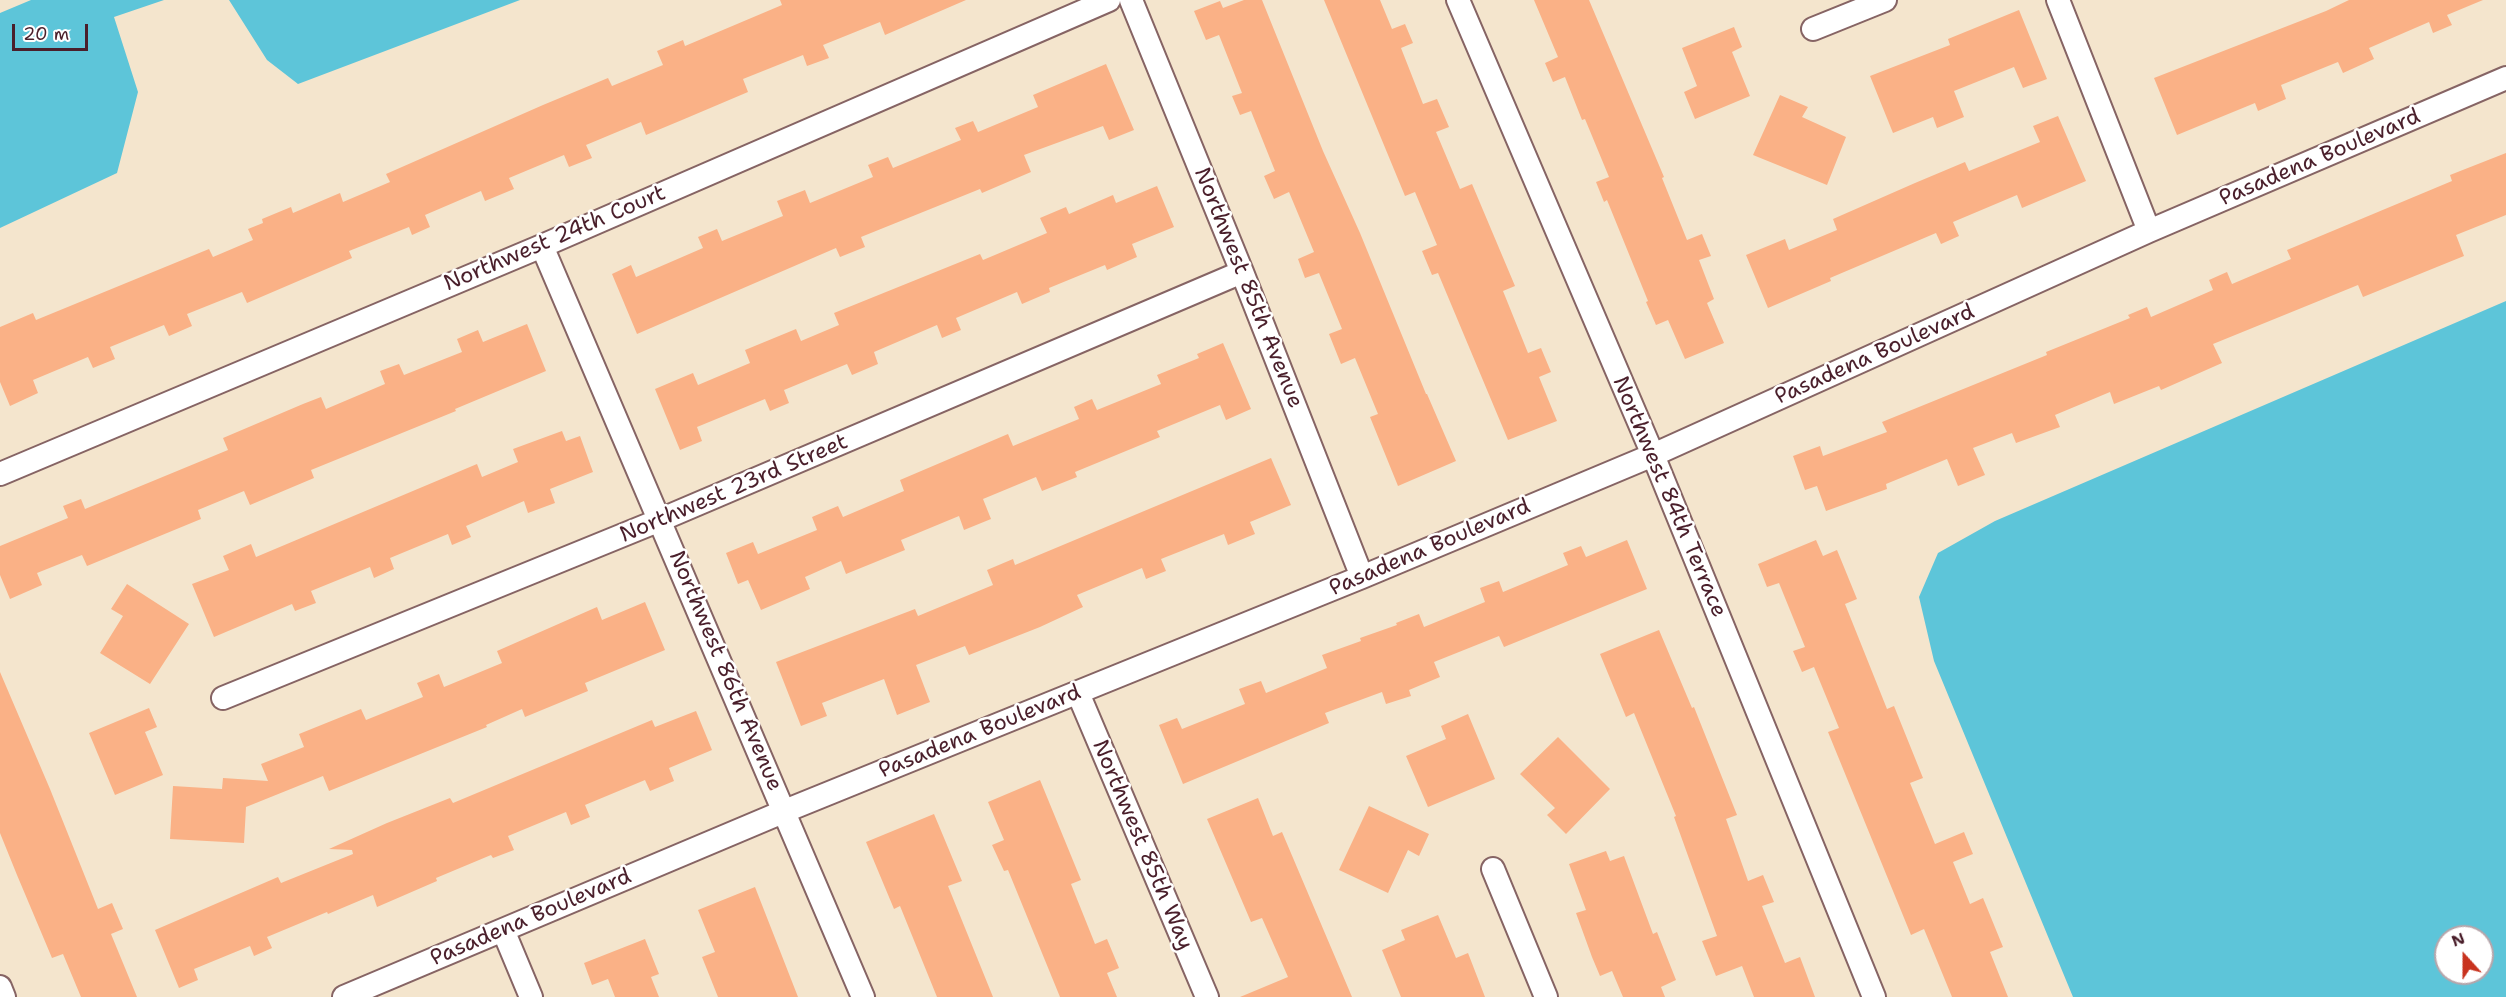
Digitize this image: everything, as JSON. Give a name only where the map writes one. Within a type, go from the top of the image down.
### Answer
[{"type":"street","name":"Northwest 24th Court","points":[[0,474],[542,246],[1109,0]]},
{"type":"street","name":"Northwest 85th Avenue","points":[[1131,0],[1362,577]]},
{"type":"street","name":"Northwest 84th Terrace","points":[[1458,0],[1653,456],[1874,997]]},
{"type":"street","points":[[1813,28],[1885,0]]},
{"type":"street","points":[[2058,0],[2150,231]]},
{"type":"street","name":"Pasadena Boulevard","points":[[344,997],[785,811],[1362,577],[1653,456],[2150,231],[2506,78]]},
{"type":"street","name":"Northwest 86th Avenue","points":[[542,246],[863,997]]},
{"type":"street","name":"Northwest 23rd Street","points":[[223,698],[660,520],[1242,273]]},
{"type":"street","name":"Northwest 85th Way","points":[[1078,693],[1207,997]]},
{"type":"street","points":[[1492,869],[1546,997]]},
{"type":"street","points":[[503,930],[531,997]]},
{"type":"street","points":[[0,987],[4,997]]},
{"type":"water","points":[[31,0],[164,0],[114,17],[138,92],[117,173],[0,228],[0,13]]},
{"type":"water","points":[[229,0],[520,0],[298,84],[267,60]]},
{"type":"water","points":[[2506,301],[2506,997],[2073,997],[1934,661],[1919,597],[1938,553],[1995,521]]},
{"type":"building","points":[[780,0],[966,0],[885,35],[880,22],[823,45],[829,58],[807,66],[803,55],[743,79],[748,92],[646,135],[641,122],[586,145],[592,158],[569,167],[564,155],[509,178],[514,189],[485,201],[481,191],[425,215],[430,227],[412,235],[409,227],[349,251],[352,258],[247,303],[242,292],[187,314],[192,326],[169,336],[164,325],[110,347],[115,359],[93,368],[88,357],[33,380],[38,393],[10,406],[0,382],[0,327],[33,313],[36,320],[209,249],[213,257],[253,240],[248,229],[263,223],[262,219],[291,207],[293,213],[340,193],[343,202],[390,182],[386,174],[543,105],[608,78],[612,86],[663,65],[657,51],[683,40],[685,46],[782,5]]},
{"type":"building","points":[[1244,0],[1262,0],[1323,151],[1456,461],[1398,486],[1370,417],[1378,414],[1355,358],[1341,364],[1329,334],[1342,329],[1319,273],[1305,278],[1298,259],[1314,252],[1289,192],[1274,199],[1264,176],[1275,171],[1251,111],[1240,115],[1232,96],[1242,93],[1219,35],[1206,40],[1194,11],[1220,1],[1223,8]]},
{"type":"building","points":[[1324,0],[1380,0],[1392,29],[1405,24],[1413,43],[1401,48],[1423,104],[1437,99],[1449,127],[1436,132],[1460,189],[1472,184],[1515,286],[1503,291],[1528,353],[1541,348],[1551,372],[1539,377],[1557,421],[1508,440],[1438,273],[1432,275],[1422,251],[1437,245],[1415,192],[1405,196]]},
{"type":"building","points":[[1534,0],[1589,0],[1664,177],[1662,178],[1687,240],[1702,234],[1711,256],[1699,260],[1714,299],[1707,303],[1724,343],[1685,359],[1668,320],[1656,325],[1607,200],[1604,202],[1596,182],[1609,177],[1585,119],[1582,120],[1565,77],[1553,82],[1545,63],[1558,57]]},
{"type":"building","points":[[2349,0],[2483,0],[2447,15],[2452,25],[2433,33],[2429,22],[2369,48],[2374,59],[2343,73],[2338,62],[2281,85],[2286,99],[2258,111],[2255,103],[2177,135],[2154,78]]},
{"type":"building","points":[[2019,10],[2047,79],[2023,88],[2014,67],[1954,91],[1964,117],[1937,128],[1933,117],[1893,133],[1870,76],[1950,45],[1948,39]]},
{"type":"building","points":[[1734,27],[1742,47],[1732,52],[1750,96],[1695,119],[1684,92],[1697,86],[1682,48]]},
{"type":"building","points":[[1106,64],[1134,130],[1109,140],[1103,126],[1024,155],[1031,172],[982,193],[980,189],[861,237],[865,247],[840,257],[836,248],[637,334],[612,274],[631,265],[636,277],[703,248],[698,237],[717,229],[722,241],[783,216],[777,201],[805,190],[810,203],[873,177],[868,165],[888,157],[893,168],[961,140],[955,128],[973,121],[978,132],[1038,107],[1033,95]]},
{"type":"building","points":[[1780,95],[1808,107],[1802,117],[1846,137],[1827,185],[1753,155]]},
{"type":"building","points":[[2058,116],[2086,181],[2022,208],[2017,195],[1953,222],[1959,236],[1941,244],[1936,233],[1830,278],[1831,281],[1768,308],[1746,255],[1785,239],[1789,250],[1837,230],[1833,219],[1915,183],[1965,162],[1969,171],[2040,142],[2033,126]]},
{"type":"building","points":[[2506,153],[2506,215],[2456,235],[2464,256],[2363,297],[2358,285],[2213,344],[2222,363],[2161,390],[2159,386],[2114,404],[2110,392],[2055,415],[2060,427],[2016,443],[2012,433],[1973,448],[1985,475],[1958,486],[1947,459],[1886,484],[1887,489],[1826,511],[1817,486],[1805,490],[1793,456],[1820,446],[1823,456],[1887,432],[1882,422],[2047,355],[2046,352],[2130,318],[2128,315],[2147,307],[2151,317],[2213,290],[2209,280],[2227,272],[2232,284],[2291,259],[2287,250],[2452,181],[2450,175]]},
{"type":"building","points":[[1157,186],[1174,227],[1132,244],[1137,257],[1107,270],[1105,265],[1049,288],[1050,292],[1022,304],[1017,292],[956,318],[961,330],[942,338],[937,325],[874,352],[878,364],[852,375],[847,364],[784,390],[789,403],[770,411],[765,399],[697,427],[702,441],[680,450],[655,389],[693,373],[698,385],[750,363],[745,350],[796,329],[801,341],[839,325],[834,313],[980,254],[983,260],[1047,233],[1040,218],[1066,207],[1069,214],[1113,195],[1116,203]]},
{"type":"building","points":[[527,324],[546,371],[455,409],[456,411],[311,470],[314,478],[250,505],[244,491],[198,510],[201,519],[87,566],[82,555],[37,573],[42,585],[10,599],[0,575],[0,546],[68,518],[63,506],[81,499],[85,509],[228,450],[223,438],[303,404],[321,397],[326,409],[385,384],[380,371],[399,364],[404,375],[462,352],[457,339],[478,330],[483,342]]},
{"type":"building","points":[[1223,343],[1251,409],[1226,420],[1220,405],[1157,431],[1160,437],[1075,472],[1077,477],[1042,491],[1036,477],[983,499],[991,519],[964,530],[959,516],[901,540],[905,550],[846,574],[841,561],[805,577],[810,589],[761,610],[748,580],[738,584],[726,553],[753,542],[758,554],[817,530],[812,517],[838,506],[843,517],[904,491],[900,480],[1008,434],[1013,446],[1079,419],[1074,407],[1092,399],[1097,410],[1161,384],[1157,375],[1199,358],[1197,354]]},
{"type":"building","points":[[562,431],[566,441],[580,436],[593,472],[550,489],[555,503],[528,513],[524,501],[466,526],[471,537],[452,545],[448,534],[390,558],[394,569],[374,578],[370,567],[311,591],[316,603],[295,611],[292,604],[214,637],[192,584],[229,570],[223,556],[251,544],[256,557],[477,464],[482,477],[518,462],[513,449]]},
{"type":"building","points":[[1271,458],[1291,505],[1250,522],[1255,534],[1228,545],[1224,534],[1161,559],[1166,571],[1146,579],[1142,568],[1077,595],[1083,607],[1040,627],[969,655],[965,646],[916,665],[930,702],[897,715],[884,679],[822,703],[827,716],[801,726],[776,662],[915,609],[918,616],[993,585],[987,570],[1013,559],[1015,565]]},
{"type":"building","points":[[1627,540],[1647,589],[1504,647],[1499,636],[1434,662],[1440,677],[1409,690],[1411,696],[1386,704],[1382,692],[1325,713],[1329,723],[1183,784],[1159,725],[1177,718],[1182,729],[1245,704],[1239,689],[1261,681],[1266,693],[1327,668],[1322,655],[1361,641],[1360,638],[1397,625],[1396,623],[1419,614],[1424,627],[1485,602],[1480,588],[1499,581],[1503,592],[1568,565],[1563,553],[1581,546],[1586,557]]},
{"type":"building","points":[[1816,540],[1823,556],[1837,550],[1857,599],[1845,604],[1887,709],[1894,706],[1923,778],[1910,783],[1935,844],[1964,832],[1973,854],[1953,862],[1970,904],[1983,898],[2003,947],[1990,952],[2008,997],[1952,997],[1924,929],[1911,935],[1828,732],[1839,728],[1814,667],[1802,672],[1793,651],[1805,647],[1779,583],[1767,587],[1758,564]]},
{"type":"building","points":[[127,584],[189,624],[150,684],[100,653],[123,616],[111,609]]},
{"type":"building","points":[[645,602],[665,650],[585,683],[588,691],[525,717],[522,709],[486,725],[487,727],[329,791],[323,776],[246,807],[244,843],[170,839],[173,786],[222,789],[223,778],[268,781],[261,764],[304,747],[299,734],[361,709],[366,720],[423,697],[417,683],[439,674],[444,687],[502,663],[497,651],[597,607],[602,620]]},
{"type":"building","points":[[1659,630],[1692,708],[1694,707],[1737,815],[1726,819],[1748,881],[1763,875],[1774,902],[1762,906],[1785,963],[1800,957],[1815,997],[1754,997],[1742,966],[1716,976],[1702,941],[1717,936],[1674,817],[1676,816],[1634,713],[1626,717],[1600,654]]},
{"type":"building","points":[[0,672],[98,909],[112,903],[123,929],[111,934],[137,997],[81,997],[63,954],[52,958],[17,875],[0,833]]},
{"type":"building","points":[[149,708],[157,727],[145,732],[163,775],[115,795],[89,733]]},
{"type":"building","points":[[696,711],[712,750],[669,768],[674,781],[650,791],[645,780],[585,805],[590,817],[571,825],[566,812],[508,836],[514,850],[493,858],[491,855],[436,878],[437,881],[377,907],[373,895],[328,914],[327,912],[267,937],[272,948],[254,956],[250,946],[194,969],[198,980],[179,988],[155,930],[278,877],[281,883],[353,854],[352,850],[329,849],[387,823],[450,798],[453,803],[652,720],[655,727]]},
{"type":"building","points":[[1468,714],[1495,779],[1428,807],[1406,756],[1446,739],[1441,726]]},
{"type":"building","points":[[1558,737],[1610,789],[1566,834],[1547,815],[1555,808],[1520,774]]},
{"type":"building","points":[[1040,780],[1081,880],[1071,884],[1095,944],[1107,939],[1119,968],[1107,973],[1117,997],[1060,997],[1008,870],[1004,871],[992,845],[1004,840],[988,802]]},
{"type":"building","points":[[1258,798],[1273,836],[1282,832],[1352,997],[1240,997],[1288,977],[1262,918],[1251,922],[1207,819]]},
{"type":"building","points":[[1369,806],[1429,834],[1419,856],[1408,850],[1388,893],[1339,870]]},
{"type":"building","points":[[934,814],[962,881],[948,886],[993,997],[937,997],[900,906],[894,909],[866,842]]},
{"type":"building","points":[[1606,851],[1610,861],[1624,856],[1653,934],[1657,932],[1676,980],[1661,987],[1665,997],[1623,997],[1612,971],[1600,976],[1592,957],[1576,913],[1586,910],[1569,864]]},
{"type":"building","points":[[755,887],[798,997],[718,997],[702,957],[715,952],[698,910]]},
{"type":"building","points":[[1438,915],[1456,958],[1468,953],[1485,997],[1401,997],[1382,950],[1405,940],[1401,930]]},
{"type":"building","points":[[645,939],[659,974],[651,977],[659,997],[615,997],[608,979],[592,985],[584,963]]}]
